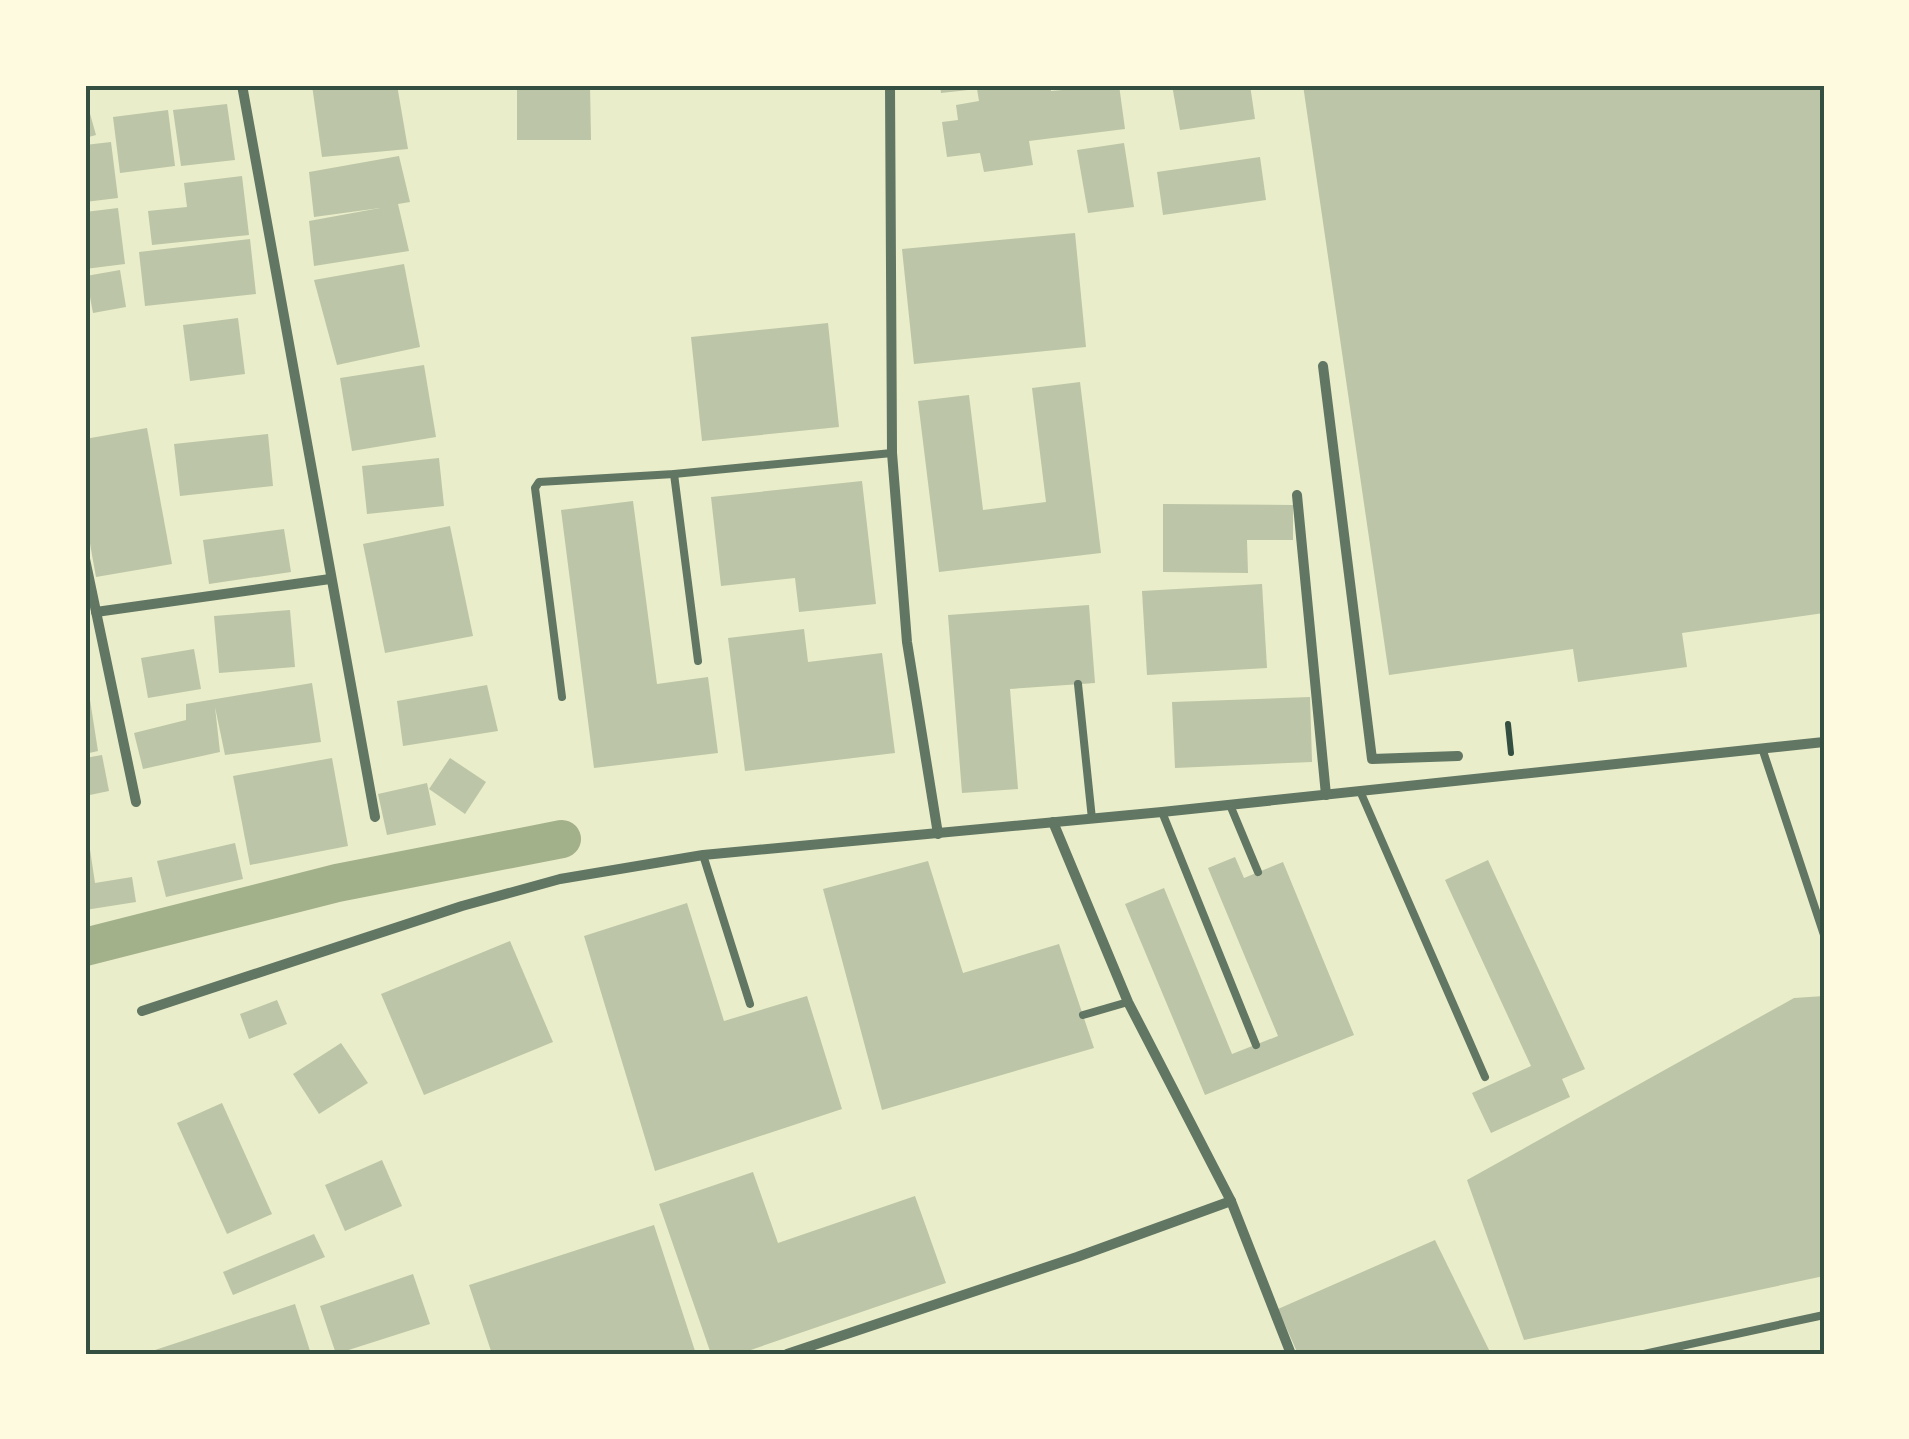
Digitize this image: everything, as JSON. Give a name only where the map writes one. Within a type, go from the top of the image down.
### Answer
[{"type":"street","points":[[242,85],[375,817]]},
{"type":"street","points":[[890,85],[892,453],[907,642],[938,834]]},
{"type":"street","points":[[1323,366],[1372,758],[1458,756]]},
{"type":"street","points":[[1297,496],[1326,795]]},
{"type":"street","points":[[85,559],[136,802]]},
{"type":"street","points":[[96,612],[330,579]]},
{"type":"street","points":[[142,1011],[462,906],[560,879],[703,855],[1162,812],[1824,742]]},
{"type":"street","points":[[1053,822],[1128,1002],[1231,1201],[1290,1354]]},
{"type":"street","points":[[787,1354],[1231,1201]]},
{"type":"lane","points":[[562,697],[535,488],[541,481],[674,474],[892,453]]},
{"type":"lane","points":[[674,474],[698,661]]},
{"type":"lane","points":[[1078,684],[1092,819]]},
{"type":"lane","points":[[1762,748],[1824,934]]},
{"type":"lane","points":[[1360,791],[1486,1078]]},
{"type":"lane","points":[[1230,805],[1258,872]]},
{"type":"lane","points":[[1162,812],[1256,1045]]},
{"type":"lane","points":[[703,855],[750,1004]]},
{"type":"lane","points":[[1083,1015],[1128,1002]]},
{"type":"lane","points":[[1644,1354],[1824,1315]]},
{"type":"building","points":[[312,85],[397,85],[408,149],[322,157]]},
{"type":"building","points":[[517,85],[590,85],[591,140],[517,140]]},
{"type":"building","points":[[940,85],[1050,85],[1051,91],[1119,85],[1125,129],[1029,141],[1033,165],[984,172],[980,153],[947,157],[942,122],[958,120],[956,105],[979,101],[977,89],[941,93]]},
{"type":"building","points":[[1172,85],[1250,85],[1255,119],[1180,130]]},
{"type":"building","points":[[1303,85],[1824,85],[1824,613],[1682,633],[1687,667],[1578,682],[1573,649],[1389,675]]},
{"type":"building","points":[[85,96],[96,135],[85,138]]},
{"type":"building","points":[[227,104],[235,160],[181,166],[173,110]]},
{"type":"building","points":[[168,110],[175,166],[120,173],[113,117]]},
{"type":"building","points":[[111,142],[118,198],[85,202],[85,145]]},
{"type":"building","points":[[1124,143],[1134,207],[1088,213],[1077,150]]},
{"type":"building","points":[[399,156],[410,202],[398,204],[409,251],[314,266],[309,221],[380,208],[314,217],[309,172]]},
{"type":"building","points":[[1260,157],[1266,200],[1163,215],[1157,172]]},
{"type":"building","points":[[242,176],[249,235],[152,245],[148,211],[187,207],[184,183]]},
{"type":"building","points":[[118,208],[125,264],[85,269],[85,212]]},
{"type":"building","points":[[1075,233],[1086,347],[914,364],[902,249]]},
{"type":"building","points":[[250,239],[256,294],[145,306],[139,252]]},
{"type":"building","points":[[404,264],[420,347],[337,365],[314,280]]},
{"type":"building","points":[[120,270],[126,307],[93,313],[86,276]]},
{"type":"building","points":[[238,318],[245,374],[190,381],[183,325]]},
{"type":"building","points":[[828,323],[839,427],[702,441],[691,337]]},
{"type":"building","points":[[424,365],[436,437],[352,451],[340,378]]},
{"type":"building","points":[[1080,382],[1101,553],[939,572],[918,401],[969,395],[983,510],[1046,502],[1032,388]]},
{"type":"building","points":[[147,428],[172,564],[96,577],[85,516],[85,439]]},
{"type":"building","points":[[268,434],[273,486],[180,496],[174,444]]},
{"type":"building","points":[[439,458],[444,506],[367,514],[362,466]]},
{"type":"building","points":[[862,481],[876,604],[799,612],[795,578],[721,586],[711,497]]},
{"type":"building","points":[[633,501],[657,684],[708,677],[718,753],[594,768],[561,510]]},
{"type":"building","points":[[1163,504],[1293,505],[1293,540],[1247,540],[1248,573],[1163,572]]},
{"type":"building","points":[[450,526],[473,636],[385,653],[363,544]]},
{"type":"building","points":[[284,529],[291,572],[209,584],[203,540]]},
{"type":"building","points":[[1262,584],[1267,668],[1147,675],[1142,591]]},
{"type":"building","points":[[1089,605],[1095,683],[1010,689],[1018,789],[962,793],[948,615]]},
{"type":"building","points":[[290,610],[295,667],[219,673],[214,616]]},
{"type":"building","points":[[804,629],[808,662],[882,653],[895,753],[745,771],[728,638]]},
{"type":"building","points":[[194,649],[201,689],[148,698],[141,658]]},
{"type":"building","points":[[312,683],[321,742],[225,755],[215,707],[220,752],[143,769],[134,733],[186,720],[186,704]]},
{"type":"building","points":[[487,685],[498,731],[403,746],[397,701]]},
{"type":"building","points":[[1310,697],[1312,762],[1175,768],[1172,702]]},
{"type":"building","points":[[90,700],[98,751],[85,754],[85,701]]},
{"type":"building","points":[[102,755],[109,791],[85,796],[85,758]]},
{"type":"building","points":[[332,758],[348,846],[250,865],[233,776]]},
{"type":"building","points":[[450,758],[486,782],[465,814],[429,789]]},
{"type":"building","points":[[427,783],[436,825],[387,835],[378,794]]},
{"type":"building","points":[[88,836],[95,883],[132,877],[136,902],[85,910]]},
{"type":"building","points":[[235,843],[243,879],[166,897],[157,861]]},
{"type":"building","points":[[1235,857],[1244,878],[1283,862],[1354,1035],[1205,1095],[1125,904],[1164,888],[1232,1054],[1278,1036],[1208,868]]},
{"type":"building","points":[[1488,860],[1585,1069],[1562,1079],[1570,1097],[1491,1133],[1472,1093],[1531,1066],[1445,880]]},
{"type":"building","points":[[928,861],[963,973],[1059,944],[1094,1048],[882,1110],[823,889]]},
{"type":"building","points":[[687,903],[724,1021],[807,996],[842,1109],[655,1171],[584,936]]},
{"type":"building","points":[[510,941],[553,1042],[424,1095],[381,994]]},
{"type":"building","points":[[1824,996],[1824,1276],[1524,1340],[1467,1180],[1794,998]]},
{"type":"building","points":[[277,1000],[287,1024],[249,1039],[240,1014]]},
{"type":"building","points":[[341,1043],[368,1083],[319,1114],[293,1074]]},
{"type":"building","points":[[222,1103],[272,1214],[227,1234],[177,1123]]},
{"type":"building","points":[[382,1160],[402,1206],[345,1231],[325,1185]]},
{"type":"building","points":[[753,1172],[778,1243],[915,1196],[946,1283],[739,1354],[711,1354],[659,1204]]},
{"type":"building","points":[[654,1225],[696,1354],[492,1354],[469,1285]]},
{"type":"building","points":[[314,1234],[325,1257],[233,1295],[223,1272]]},
{"type":"building","points":[[1435,1240],[1491,1354],[1298,1354],[1278,1309]]},
{"type":"building","points":[[413,1274],[430,1324],[336,1354],[320,1306]]},
{"type":"building","points":[[295,1304],[311,1354],[146,1354],[146,1353]]},
{"type":"waterway","points":[[85,947],[337,883],[562,839]]}]
